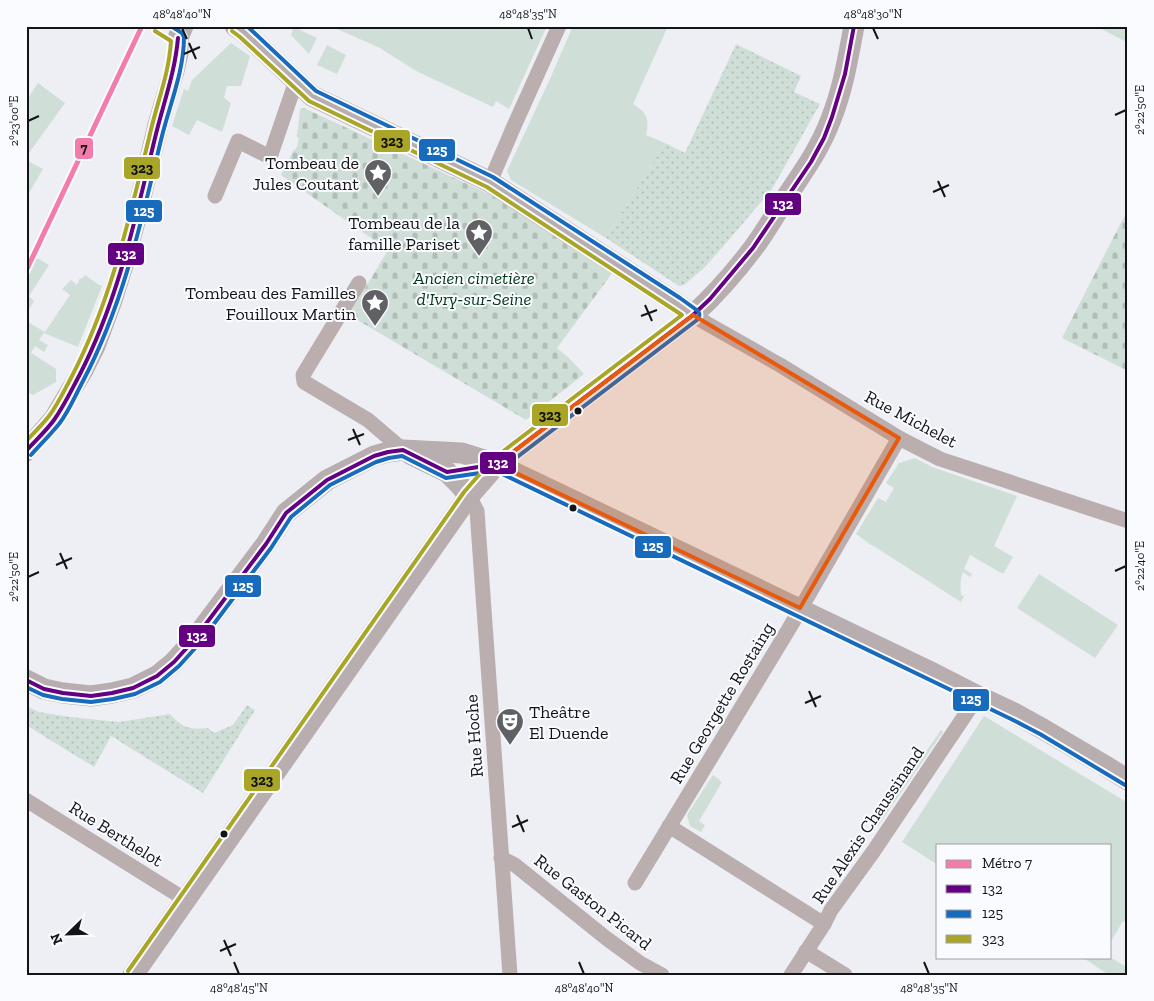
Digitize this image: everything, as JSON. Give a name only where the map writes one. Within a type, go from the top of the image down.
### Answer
[{"type":"main road","points":[[235,26],[244,32],[312,96],[490,182],[693,315]]},
{"type":"main road","points":[[133,975],[469,496],[497,464],[693,315],[710,299],[753,248],[824,138],[845,74],[854,26]]},
{"type":"main road","points":[[26,451],[54,419],[83,370],[95,346],[112,300],[136,218],[158,125],[174,71],[178,53],[177,30]]},
{"type":"main road","points":[[403,450],[446,472],[469,496]]},
{"type":"main road","points":[[26,680],[44,689],[91,696],[133,688],[157,676],[174,662],[193,641],[266,544],[286,513],[327,480],[350,467],[388,452],[403,450],[462,453],[497,464],[935,674],[1014,713],[1104,764],[1128,780]]},
{"type":"main road","points":[[446,472],[497,464]]},
{"type":"street","points":[[490,182],[559,26]]},
{"type":"street","points":[[215,196],[238,140],[270,157],[296,81]]},
{"type":"street","points":[[359,283],[303,375],[304,382],[368,420],[403,450]]},
{"type":"street","name":"Rue Michelet","points":[[693,315],[780,365],[899,438],[940,459],[1128,521]]},
{"type":"street","name":"Rue Georgette Rostaing","points":[[635,883],[800,608],[899,438]]},
{"type":"street","name":"Rue Hoche","points":[[469,496],[477,511],[510,975]]},
{"type":"street","name":"Rue Alexis Chaussinand","points":[[791,975],[832,910],[978,696]]},
{"type":"street","name":"Rue Berthelot","points":[[26,800],[186,900]]},
{"type":"street","points":[[670,826],[824,924]]},
{"type":"street","name":"Rue Gaston Picard","points":[[502,858],[515,865],[640,963],[662,975]]},
{"type":"street","points":[[806,950],[845,975]]},
{"type":"highlighted area","points":[[693,315],[899,438],[800,608],[497,464]]},
{"type":"green space","points":[[336,26],[547,26],[509,109],[496,101],[493,107],[416,71],[380,48],[335,28]]},
{"type":"green space","points":[[573,26],[668,26],[633,104],[646,116],[646,135],[665,143],[606,238],[511,180],[507,171]]},
{"type":"green space","points":[[1096,26],[1128,26],[1128,43]]},
{"type":"green space","points":[[294,27],[317,38],[309,54],[291,35]]},
{"type":"green space","points":[[231,43],[250,56],[241,86],[227,86],[224,98],[231,103],[222,132],[197,120],[189,135],[172,126],[184,89],[188,91],[192,80]]},
{"type":"green space","points":[[736,44],[801,76],[794,92],[820,104],[772,189],[705,267],[684,285],[679,286],[606,238],[665,143],[685,153]]},
{"type":"green space","points":[[327,45],[346,55],[337,74],[317,65]]},
{"type":"green space","points":[[38,83],[65,103],[26,157],[26,101]]},
{"type":"green space","name":"Ancien cimetière d'Ivry-sur-Seine","points":[[304,108],[489,194],[613,272],[557,348],[584,374],[526,420],[349,315],[388,250],[281,175],[293,151],[296,149],[299,139],[297,136],[300,109]]},
{"type":"green space","points":[[26,160],[43,169],[26,198]]},
{"type":"green space","points":[[1128,209],[1128,371],[1062,338]]},
{"type":"green space","points":[[26,252],[49,265],[29,296],[34,301],[26,314]]},
{"type":"green space","points":[[85,275],[102,286],[78,347],[44,333],[39,340],[48,345],[44,352],[35,346],[31,353],[56,369],[56,382],[33,395],[26,391],[26,321],[45,332],[70,295],[62,289],[71,280],[77,285],[80,278],[82,279]]},
{"type":"green space","points":[[915,458],[932,467],[1017,496],[994,546],[1013,557],[1003,574],[970,555],[964,569],[972,574],[970,577],[963,572],[960,589],[961,595],[964,596],[961,602],[856,534],[878,498],[886,502],[894,488],[886,483],[899,463]]},
{"type":"green space","points":[[1039,574],[1118,625],[1095,658],[1017,608]]},
{"type":"green space","points":[[247,705],[255,710],[203,793],[111,736],[94,767],[26,725],[26,706],[39,712],[119,722],[170,714],[187,727],[196,729],[208,728],[214,733],[233,725]]},
{"type":"green space","points":[[984,716],[1128,803],[1128,921],[1127,923],[1123,921],[1112,940],[1112,844],[936,844],[936,864],[902,842]]},
{"type":"green space","points":[[941,730],[943,732],[878,826],[876,825]]},
{"type":"green space","points":[[713,775],[722,782],[699,821],[705,825],[701,832],[690,826],[687,815]]},
{"type":"green space","points":[[1084,958],[1112,958],[1128,968],[1125,975],[1109,975]]},
{"type":"metro line","name":"7","points":[[26,271],[142,26]]},
{"type":"transit line","name":"125","points":[[31,455],[59,424],[69,409],[97,352],[130,263],[182,63],[184,37],[182,33],[171,26]]},
{"type":"transit line","name":"125","points":[[26,687],[43,695],[91,702],[135,694],[160,682],[179,666],[198,645],[271,548],[291,517],[330,485],[376,462],[402,456],[446,478],[500,470],[699,317],[698,311],[680,298],[493,177],[316,91],[247,26]]},
{"type":"transit line","name":"132","points":[[26,680],[44,689],[91,696],[133,688],[157,676],[174,662],[193,641],[266,544],[286,513],[327,480],[374,456],[403,450],[447,472],[497,464],[693,315],[710,299],[753,248],[811,162],[824,138],[832,117],[845,74],[854,26]]},
{"type":"transit line","name":"323","points":[[26,441],[44,423],[72,376],[98,319],[118,259],[170,54],[171,41],[155,31]]},
{"type":"transit line","name":"323","points":[[128,971],[464,492],[493,459],[682,315],[487,187],[309,101],[232,31]]},
{"type":"transit line","name":"132","points":[[26,451],[48,428],[61,409],[93,348],[105,319],[132,230],[172,76],[178,38]]},
{"type":"transit line","name":"125","points":[[494,470],[1011,719],[1040,734],[1125,785]]},
{"type":"place","name":"Tombeau de Jules Coutant","points":[[378,197]]},
{"type":"place","name":"Tombeau de la famille Pariset","points":[[479,257]]},
{"type":"place","name":"Tombeau des Familles Fouilloux Martin","points":[[375,327]]},
{"type":"place","name":"Theâtre El Duende","points":[[510,746]]}]
